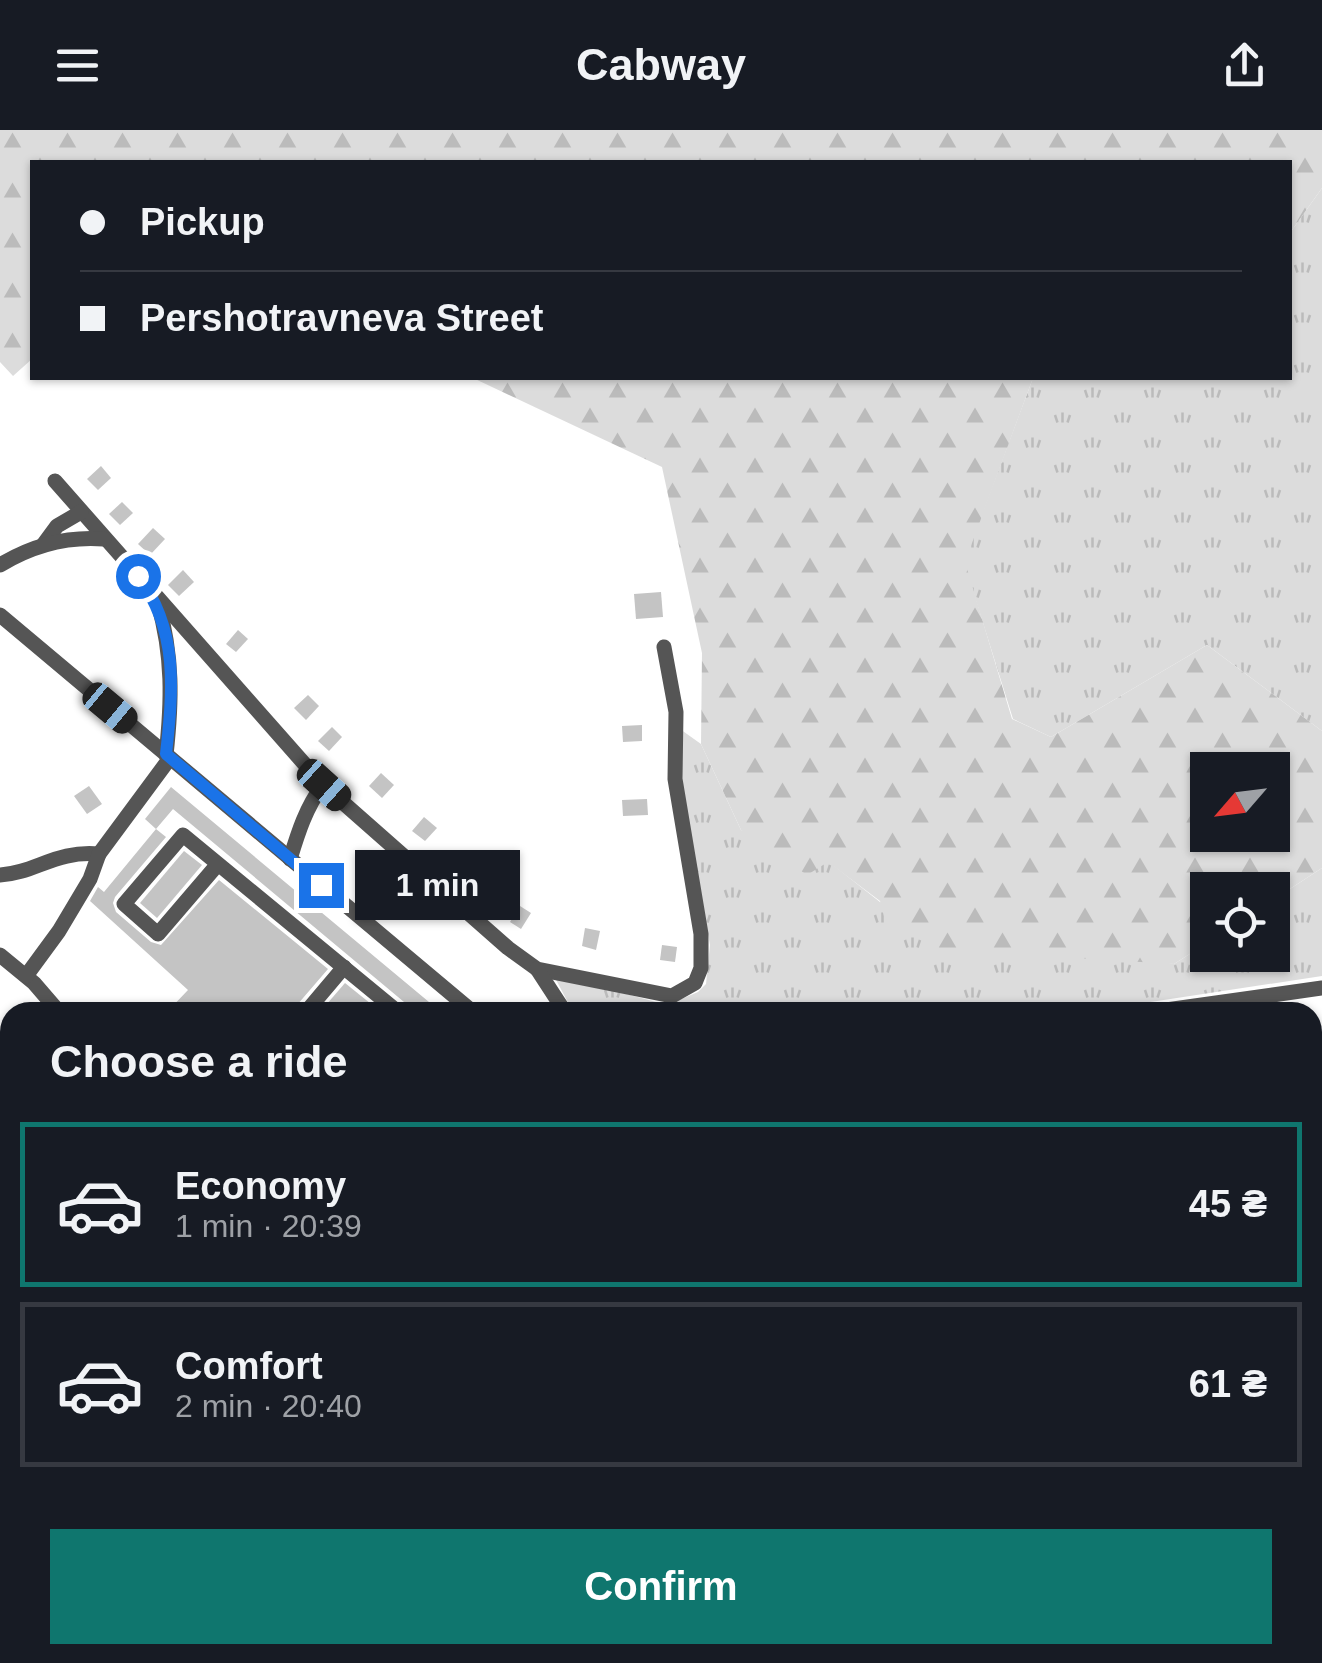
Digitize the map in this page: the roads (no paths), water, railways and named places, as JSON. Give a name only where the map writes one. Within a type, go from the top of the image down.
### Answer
[{"type":"street","points":[[55,481],[156,600],[324,785],[537,970],[558,1002]]},
{"type":"street","points":[[42,544],[57,526],[81,512]]},
{"type":"street","points":[[0,565],[42,544],[72,538],[104,539]]},
{"type":"street","points":[[26,976],[80,896],[98,854],[168,756],[171,664],[156,600]]},
{"type":"street","points":[[0,615],[461,1002]]},
{"type":"street","points":[[537,970],[672,996],[695,982],[702,968],[701,934],[675,779],[673,690],[664,648]]},
{"type":"street","points":[[290,859],[313,798],[324,785]]},
{"type":"street","points":[[218,864],[158,934],[124,904],[183,835],[386,1002]]},
{"type":"street","points":[[0,875],[58,856],[98,854]]},
{"type":"street","points":[[0,954],[50,1002]]},
{"type":"street","points":[[314,1002],[344,967]]},
{"type":"street","points":[[1229,1002],[1322,988]]}]
